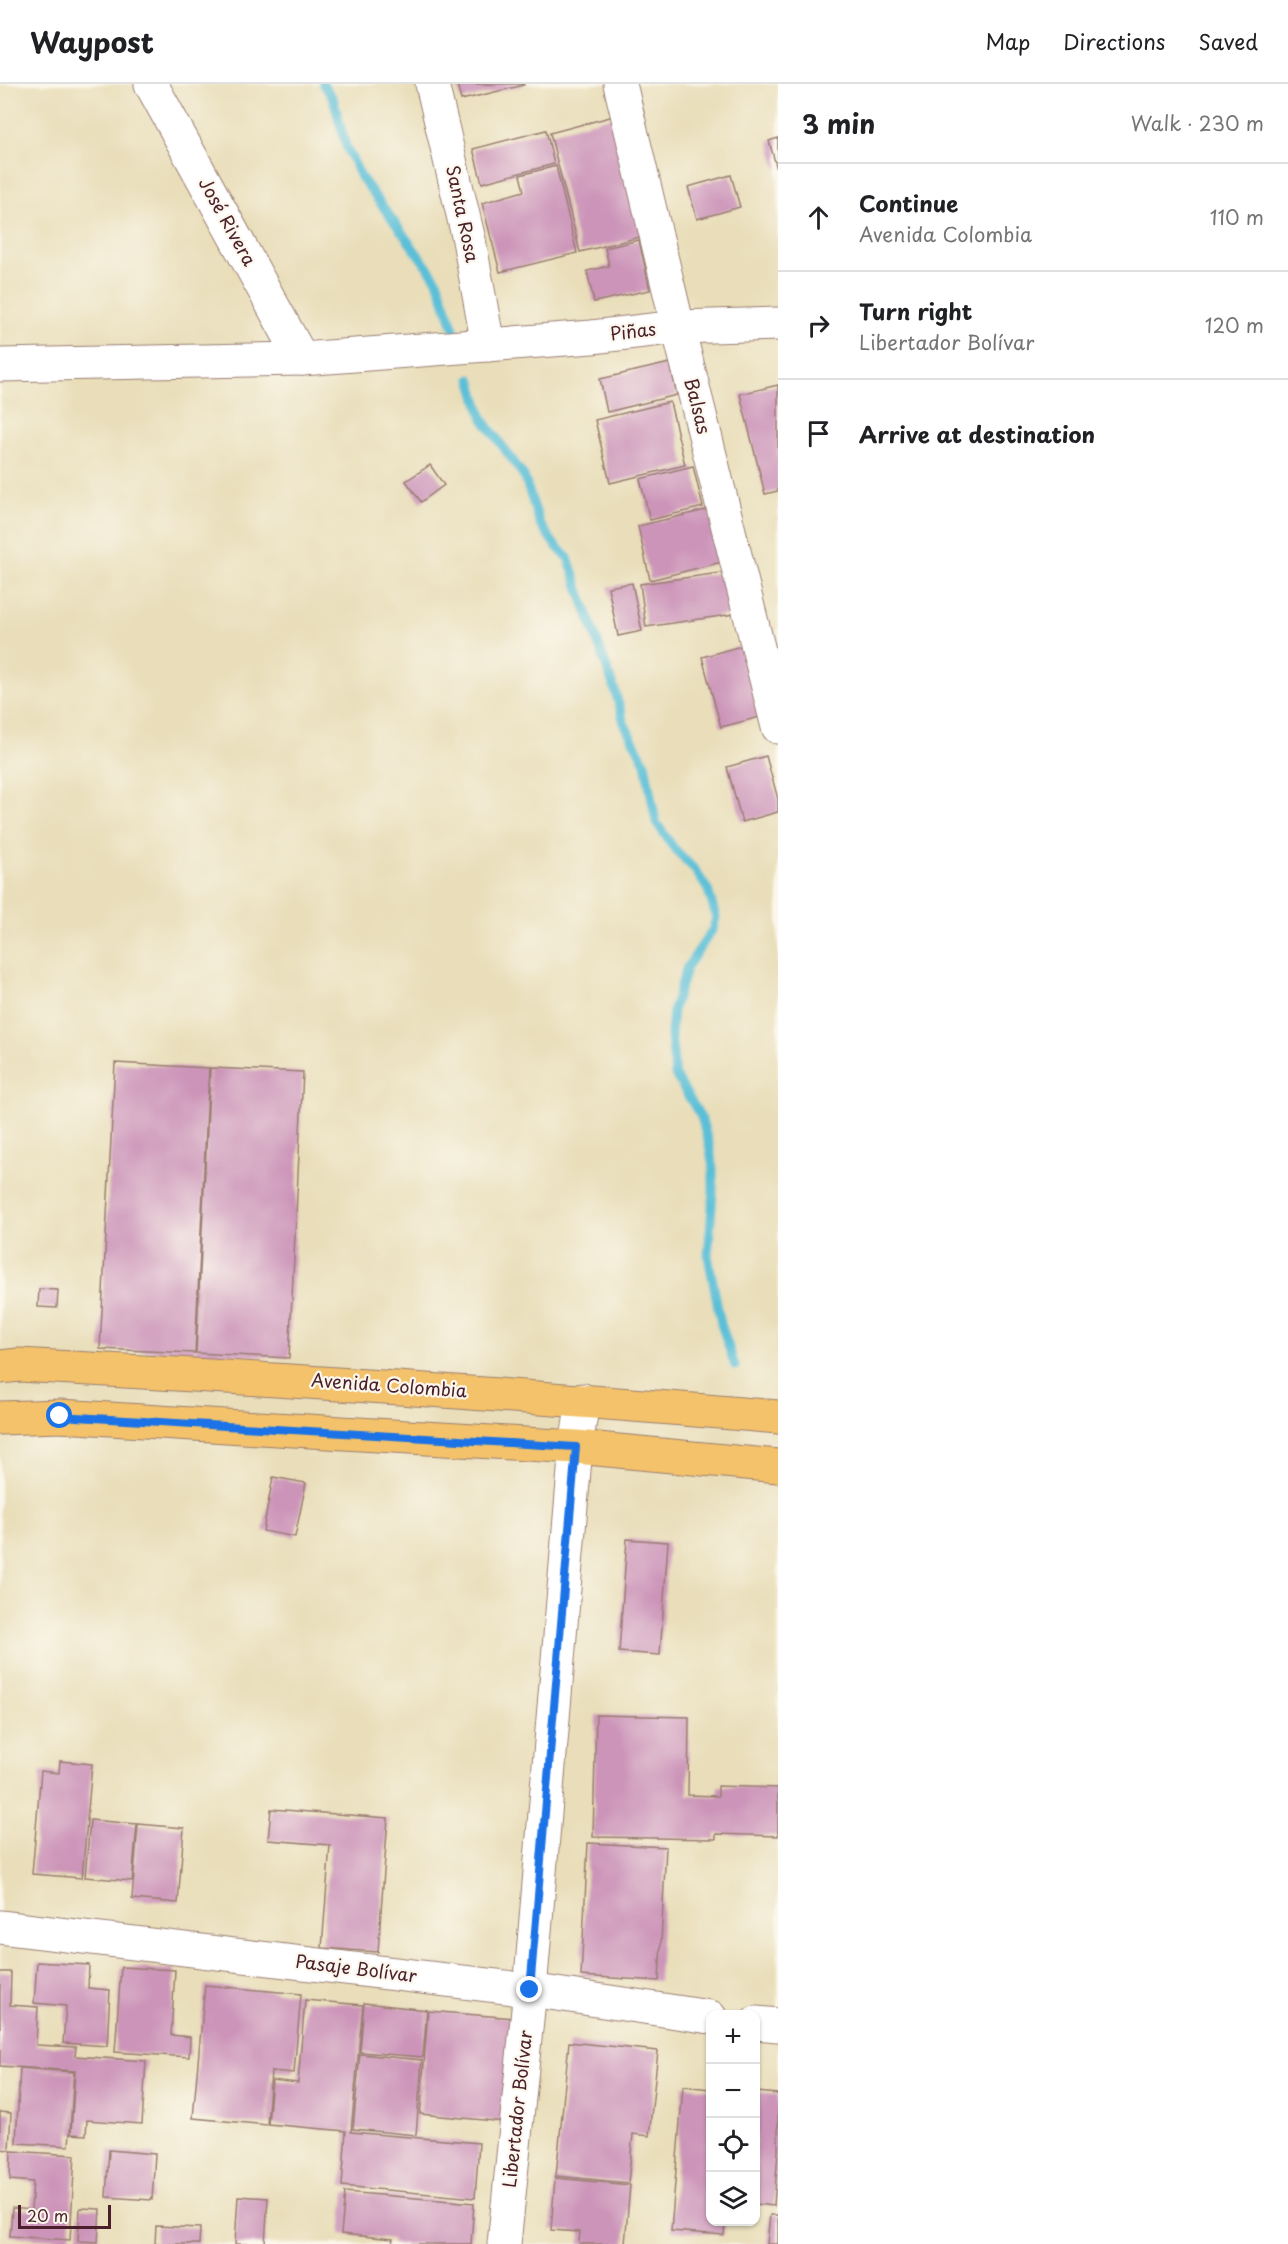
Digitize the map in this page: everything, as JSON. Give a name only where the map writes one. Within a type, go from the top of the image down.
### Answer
[{"type":"main road","name":"Avenida Colombia","points":[[0,1367],[19,1365],[296,1380],[583,1400],[778,1417]]},
{"type":"main road","points":[[0,1418],[60,1416],[576,1447],[778,1466]]},
{"type":"street","name":"José Rivera","points":[[151,84],[302,359]]},
{"type":"street","name":"Santa Rosa","points":[[432,84],[469,240],[488,345]]},
{"type":"street","name":"Balsas","points":[[620,84],[778,727]]},
{"type":"street","name":"Piñas","points":[[0,365],[302,359],[592,337],[678,327],[778,324]]},
{"type":"street","name":"Libertador Bolívar","points":[[504,2244],[530,1990],[576,1447],[583,1400]]},
{"type":"street","name":"Pasaje Bolívar","points":[[0,1927],[530,1990],[706,2016]]},
{"type":"street","points":[[760,2023],[778,2025]]},
{"type":"building","points":[[457,84],[524,84],[524,85],[461,100]]},
{"type":"building","points":[[614,116],[644,236],[580,252],[550,133]]},
{"type":"building","points":[[546,130],[554,164],[482,183],[473,149]]},
{"type":"building","points":[[778,138],[778,169],[777,169],[769,141]]},
{"type":"building","points":[[556,166],[577,253],[500,272],[482,203],[524,191],[520,175]]},
{"type":"building","points":[[731,175],[740,207],[697,219],[688,187]]},
{"type":"building","points":[[639,240],[650,290],[594,302],[587,271],[609,266],[605,248]]},
{"type":"building","points":[[670,363],[677,395],[607,412],[600,379]]},
{"type":"building","points":[[778,385],[778,491],[765,494],[740,394]]},
{"type":"building","points":[[670,402],[685,465],[610,483],[595,420]]},
{"type":"building","points":[[430,465],[444,485],[421,502],[406,481]]},
{"type":"building","points":[[693,466],[703,507],[650,520],[640,479]]},
{"type":"building","points":[[710,509],[722,562],[650,580],[638,526]]},
{"type":"building","points":[[727,572],[734,614],[646,627],[640,584]]},
{"type":"building","points":[[632,583],[642,631],[618,636],[608,587]]},
{"type":"building","points":[[741,646],[760,717],[721,727],[702,657]]},
{"type":"building","points":[[766,756],[778,799],[778,812],[742,822],[727,767]]},
{"type":"building","points":[[115,1063],[209,1068],[195,1353],[100,1349]]},
{"type":"building","points":[[210,1068],[303,1072],[289,1358],[196,1353]]},
{"type":"building","points":[[39,1289],[58,1290],[57,1308],[38,1307]]},
{"type":"building","points":[[273,1477],[306,1483],[295,1537],[263,1531]]},
{"type":"building","points":[[627,1539],[668,1542],[660,1655],[619,1652]]},
{"type":"building","points":[[596,1715],[689,1717],[688,1795],[718,1796],[718,1786],[778,1788],[778,1836],[716,1834],[716,1839],[593,1837]]},
{"type":"building","points":[[60,1761],[92,1764],[82,1878],[32,1874],[41,1771],[59,1773]]},
{"type":"building","points":[[271,1809],[388,1818],[378,1952],[322,1948],[330,1845],[268,1840]]},
{"type":"building","points":[[90,1820],[137,1824],[132,1881],[85,1877]]},
{"type":"building","points":[[138,1824],[184,1828],[178,1903],[132,1899]]},
{"type":"building","points":[[588,1843],[666,1847],[659,1981],[581,1976]]},
{"type":"building","points":[[37,1962],[89,1965],[88,1988],[110,1990],[107,2046],[63,2043],[66,2006],[34,2003]]},
{"type":"building","points":[[121,1967],[175,1970],[171,2035],[190,2037],[189,2057],[115,2052]]},
{"type":"building","points":[[0,1972],[11,1972],[10,2005],[38,2007],[36,2045],[76,2047],[75,2056],[146,2061],[142,2124],[87,2120],[86,2135],[71,2134],[75,2071],[0,2066]]},
{"type":"building","points":[[205,1985],[301,1994],[294,2073],[271,2071],[267,2125],[193,2118]]},
{"type":"building","points":[[305,2000],[363,2005],[351,2132],[479,2143],[475,2198],[342,2186],[346,2131],[268,2124],[272,2080],[298,2083]]},
{"type":"building","points":[[364,2003],[427,2010],[423,2057],[360,2052]]},
{"type":"building","points":[[428,2011],[514,2018],[505,2122],[420,2114]]},
{"type":"building","points":[[569,2042],[658,2051],[649,2136],[633,2134],[628,2183],[556,2176]]},
{"type":"building","points":[[360,2054],[422,2060],[416,2135],[353,2129]]},
{"type":"building","points":[[20,2068],[74,2072],[69,2146],[16,2143]]},
{"type":"building","points":[[683,2086],[706,2089],[706,2226],[725,2226],[724,2235],[671,2231]]},
{"type":"building","points":[[760,2092],[778,2094],[778,2151],[774,2206],[760,2204]]},
{"type":"building","points":[[0,2112],[11,2113],[9,2150],[0,2149]]},
{"type":"building","points":[[109,2150],[155,2154],[152,2200],[106,2197]]},
{"type":"building","points":[[11,2151],[75,2155],[70,2240],[10,2236],[12,2208],[31,2210],[33,2182],[10,2180]]},
{"type":"building","points":[[555,2178],[630,2185],[625,2244],[579,2244],[580,2232],[551,2230]]},
{"type":"building","points":[[345,2192],[474,2203],[471,2244],[392,2244],[393,2239],[341,2234]]},
{"type":"building","points":[[238,2196],[268,2198],[265,2244],[235,2244]]},
{"type":"building","points":[[80,2208],[100,2209],[98,2242],[78,2241]]},
{"type":"building","points":[[770,2215],[778,2215],[778,2244],[767,2244]]},
{"type":"building","points":[[156,2226],[200,2228],[199,2244],[155,2244]]},
{"type":"waterway","points":[[323,84],[333,98],[346,146],[361,177],[437,280],[454,329]]},
{"type":"waterway","points":[[471,379],[483,419],[524,476],[540,524],[568,558],[624,723],[645,763],[656,822],[673,847],[695,870],[708,890],[716,917],[713,929],[687,967],[673,1010],[671,1034],[675,1075],[701,1117],[709,1144],[713,1168],[713,1194],[708,1256],[721,1324],[735,1366]]},
{"type":"route","points":[[60,1416],[576,1447],[530,1990]]}]
